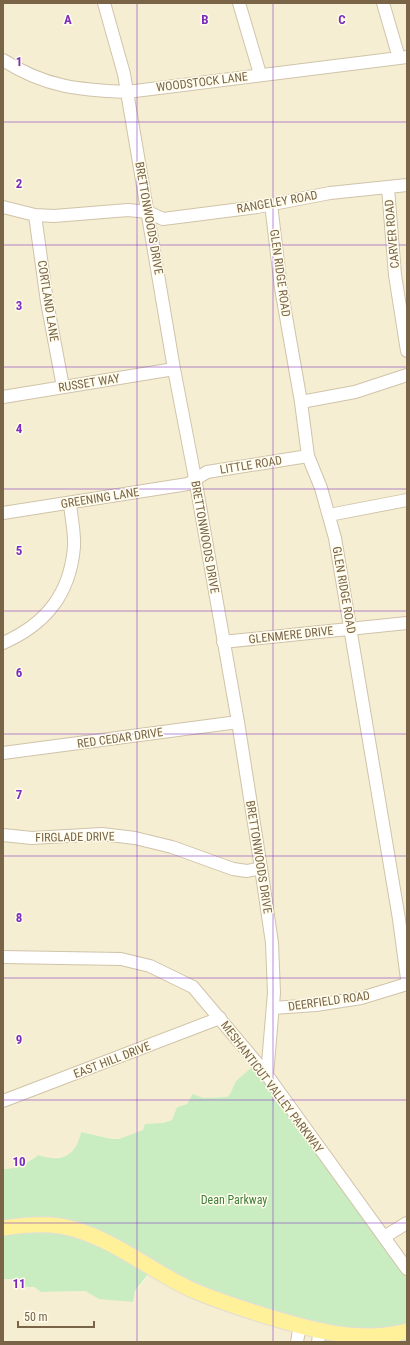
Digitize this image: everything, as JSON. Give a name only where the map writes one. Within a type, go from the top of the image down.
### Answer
[{"type":"main road","points":[[3,1228],[37,1224],[60,1226],[86,1233],[114,1246],[157,1272],[192,1290],[240,1307],[300,1325],[319,1336],[378,1336],[407,1331]]},
{"type":"street","name":"BRETTONWOODS DRIVE","points":[[104,3],[124,74],[174,368],[238,722],[261,868],[272,943],[273,1008],[266,1076]]},
{"type":"street","points":[[239,3],[260,74]]},
{"type":"street","points":[[383,3],[403,57]]},
{"type":"street","name":"WOODSTOCK LANE","points":[[3,60],[38,78],[60,85],[83,90],[127,92],[403,57]]},
{"type":"street","name":"RANGELEY ROAD","points":[[3,207],[35,215],[54,216],[128,210],[148,212],[162,219],[271,204],[330,193],[407,185]]},
{"type":"street","name":"CARVER ROAD","points":[[388,188],[395,275],[407,351]]},
{"type":"street","name":"GLEN RIDGE ROAD","points":[[271,204],[281,288],[301,402],[308,456],[321,488],[329,515],[351,628],[399,919],[407,978]]},
{"type":"street","name":"CORTLAND LANE","points":[[35,215],[47,302],[63,387]]},
{"type":"street","name":"RUSSET WAY","points":[[3,397],[174,368]]},
{"type":"street","points":[[301,402],[355,392],[407,376]]},
{"type":"street","name":"LITTLE ROAD","points":[[195,478],[207,472],[308,456]]},
{"type":"street","name":"GREENING LANE","points":[[3,513],[188,484],[195,478]]},
{"type":"street","points":[[329,515],[407,500]]},
{"type":"street","points":[[3,643],[20,635],[48,614],[69,578],[74,546],[70,503]]},
{"type":"street","name":"GLENMERE DRIVE","points":[[223,642],[407,623]]},
{"type":"street","name":"RED CEDAR DRIVE","points":[[3,753],[238,722]]},
{"type":"street","name":"FIRGLADE DRIVE","points":[[3,835],[32,838],[102,834],[135,838],[172,847],[233,869],[247,871],[261,868]]},
{"type":"street","name":"MESHANTICUT VALLEY PARKWAY","points":[[3,957],[122,959],[150,966],[193,987],[220,1018],[266,1076],[407,1269]]},
{"type":"street","name":"DEERFIELD ROAD","points":[[273,1008],[316,1005],[361,998],[407,984]]},
{"type":"street","name":"EAST HILL DRIVE","points":[[3,1101],[220,1018]]},
{"type":"street","points":[[384,1238],[407,1222]]},
{"type":"street","points":[[297,1342],[300,1325]]},
{"type":"shaded area","points":[[3,3],[407,3],[407,1268],[236,1081],[227,1097],[203,1098],[177,1107],[172,1120],[169,1123],[142,1131],[132,1138],[112,1139],[81,1132],[78,1145],[68,1156],[49,1159],[38,1155],[31,1162],[20,1164],[11,1170],[3,1169]]},
{"type":"shaded area","points":[[152,1269],[308,1326],[318,1342],[3,1342],[3,1279],[20,1280],[26,1287],[34,1287],[41,1292],[85,1291],[96,1296],[133,1301],[135,1291]]},
{"type":"green space","name":"Dean Parkway","points":[[257,1063],[407,1268],[407,1342],[318,1342],[320,1333],[152,1269],[135,1291],[133,1302],[99,1299],[85,1291],[41,1292],[34,1287],[26,1287],[20,1280],[3,1279],[3,1169],[22,1165],[38,1155],[54,1158],[67,1156],[76,1147],[81,1132],[112,1139],[119,1139],[143,1130],[145,1124],[163,1123],[172,1120],[177,1107],[187,1104],[193,1094],[203,1098],[227,1097],[236,1081]]}]
